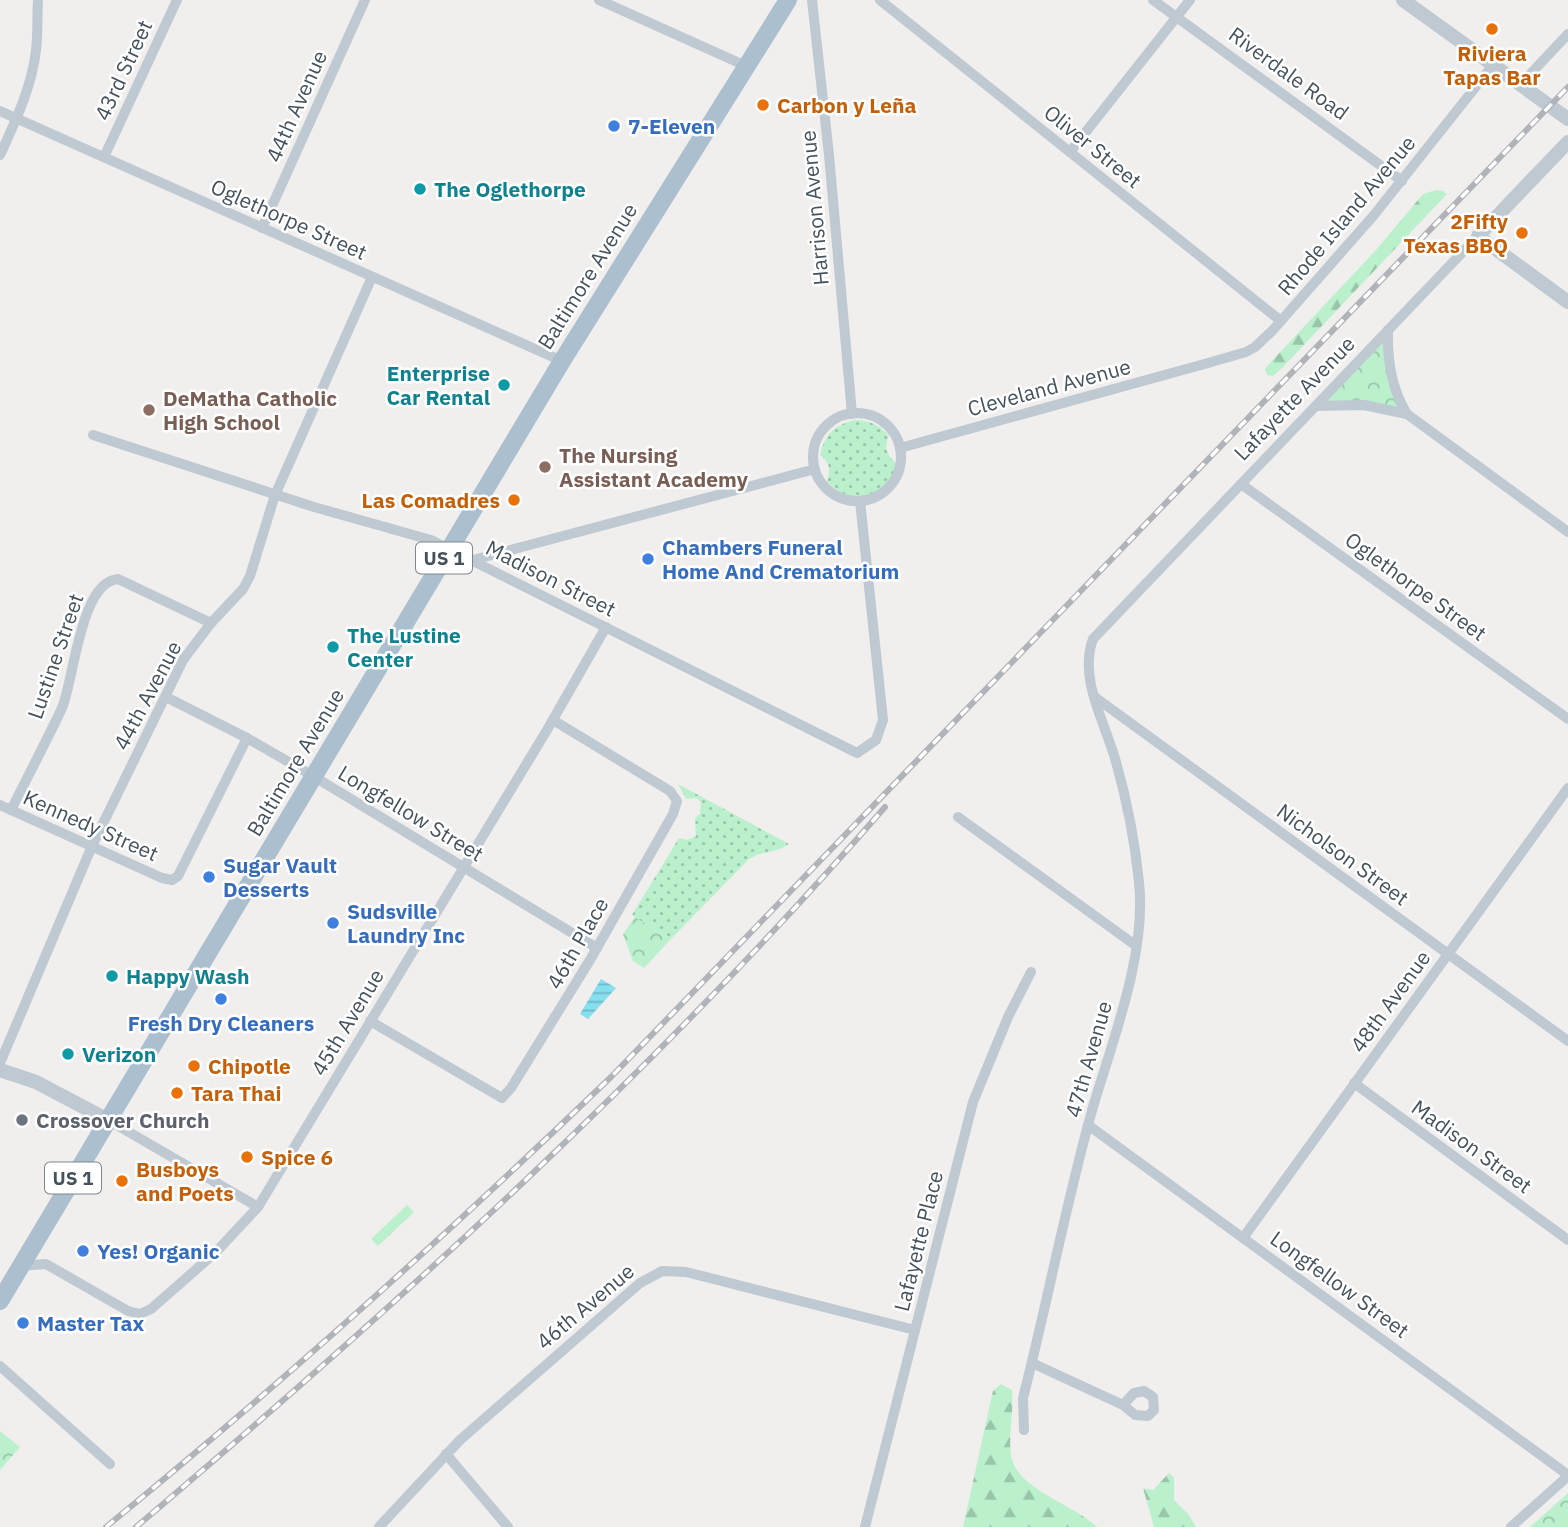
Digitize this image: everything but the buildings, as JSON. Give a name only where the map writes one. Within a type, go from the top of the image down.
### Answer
[{"type":"main road","name":"Baltimore Avenue","points":[[0,1301],[562,361],[788,0]]},
{"type":"street","points":[[0,155],[17,119],[36,52],[38,0]]},
{"type":"street","name":"43rd Street","points":[[104,157],[177,0]]},
{"type":"street","name":"44th Avenue","points":[[262,228],[365,0]]},
{"type":"street","points":[[599,0],[746,65]]},
{"type":"street","name":"Harrison Avenue","points":[[812,0],[852,414]]},
{"type":"street","name":"Oliver Street","points":[[880,0],[1281,321]]},
{"type":"street","name":"Riverdale Road","points":[[1153,0],[1402,181]]},
{"type":"street","points":[[1070,152],[1190,0]]},
{"type":"street","points":[[1402,0],[1568,120]]},
{"type":"street","points":[[1520,85],[1568,34]]},
{"type":"street","name":"Rhode Island Avenue","points":[[1208,363],[1255,347],[1281,321],[1402,181],[1493,65]]},
{"type":"street","name":"Oglethorpe Street","points":[[0,111],[562,361]]},
{"type":"street","name":"Lafayette Avenue","points":[[1096,698],[1089,670],[1093,639],[1568,142]]},
{"type":"street","points":[[1478,236],[1568,302]]},
{"type":"street","name":"44th Avenue","points":[[0,1063],[92,846],[183,660],[243,589],[250,576],[275,495],[372,277]]},
{"type":"street","points":[[1388,330],[1387,352],[1391,376],[1398,399],[1407,414],[1568,532]]},
{"type":"street","name":"Cleveland Avenue","points":[[900,448],[1208,363]]},
{"type":"street","points":[[1316,406],[1364,405],[1407,414]]},
{"type":"street","points":[[852,414],[870,415],[880,419],[893,432],[900,448],[901,465],[892,483],[876,497],[847,499],[832,493],[820,480],[815,469],[815,446],[821,432],[831,422],[852,414]]},
{"type":"street","name":"Madison Street","points":[[93,435],[275,495],[422,537],[857,753],[876,740],[883,720],[860,500]]},
{"type":"street","points":[[473,560],[815,469]]},
{"type":"street","name":"Oglethorpe Street","points":[[1241,484],[1568,719]]},
{"type":"street","name":"Lustine Street","points":[[5,807],[63,704],[87,615],[105,583],[118,579],[211,624]]},
{"type":"street","name":"45th Avenue","points":[[46,1264],[128,1311],[140,1314],[151,1308],[216,1252],[258,1207],[607,627]]},
{"type":"street","name":"Longfellow Street","points":[[166,697],[247,738],[313,776],[597,948]]},
{"type":"street","name":"47th Avenue","points":[[1024,1430],[1023,1398],[1088,1125],[1126,1000],[1140,904],[1137,860],[1116,762],[1096,698]]},
{"type":"street","name":"Nicholson Street","points":[[1096,698],[1568,1041]]},
{"type":"street","name":"46th Place","points":[[370,1021],[502,1098],[511,1088],[597,948],[674,814],[677,802],[670,791],[553,720]]},
{"type":"street","name":"Kennedy Street","points":[[5,807],[162,878],[172,880],[178,876],[247,738]]},
{"type":"street","name":"48th Avenue","points":[[1243,1238],[1568,788]]},
{"type":"street","points":[[958,817],[1135,946]]},
{"type":"street","name":"Lafayette Place","points":[[865,1527],[974,1102],[1008,1017],[1031,972]]},
{"type":"street","points":[[0,1070],[36,1082],[108,1120],[258,1207]]},
{"type":"street","name":"Madison Street","points":[[1354,1083],[1568,1240]]},
{"type":"street","name":"Longfellow Street","points":[[1088,1125],[1568,1476]]},
{"type":"street","points":[[20,1266],[46,1264],[38,1236]]},
{"type":"street","name":"46th Avenue","points":[[379,1527],[446,1454],[498,1406],[640,1283],[662,1271],[686,1272],[915,1330]]},
{"type":"street","points":[[1032,1363],[1123,1405]]},
{"type":"street","points":[[0,1366],[110,1464]]},
{"type":"street","points":[[446,1454],[508,1527]]},
{"type":"street","points":[[1511,1527],[1568,1476]]},
{"type":"green space","points":[[1436,190],[1447,194],[1283,367],[1273,376],[1267,375],[1265,369],[1270,363],[1376,250],[1423,194]]},
{"type":"green space","points":[[1388,330],[1388,352],[1406,413],[1316,406]]},
{"type":"green space","points":[[856,420],[874,424],[889,436],[887,452],[897,464],[892,476],[877,493],[857,497],[837,490],[827,481],[829,466],[820,455],[832,431],[842,424]]},
{"type":"green space","points":[[678,784],[789,844],[749,859],[670,940],[632,915],[679,838],[687,840],[696,836],[695,818],[700,814],[701,802],[696,798],[686,799]]},
{"type":"green space","points":[[635,917],[670,940],[644,968],[633,961],[623,934]]},
{"type":"green space","points":[[407,1205],[414,1212],[378,1246],[371,1239]]},
{"type":"green space","points":[[1001,1384],[1012,1390],[1010,1447],[1015,1467],[1034,1487],[1097,1527],[963,1527],[993,1391]]},
{"type":"green space","points":[[0,1431],[20,1447],[0,1470]]},
{"type":"green space","points":[[1169,1473],[1174,1478],[1174,1500],[1189,1515],[1196,1527],[1154,1527],[1143,1488],[1153,1490]]},
{"type":"green space","points":[[1568,1493],[1568,1527],[1530,1527]]},
{"type":"water","points":[[601,979],[616,988],[588,1019],[580,1014]]},
{"type":"railway","points":[[106,1527],[363,1307],[611,1077],[1568,87]]},
{"type":"railway","points":[[136,1527],[429,1270],[618,1091],[709,999],[885,807]]},
{"type":"place","name":"Riviera Tapas Bar","points":[[1492,29]]},
{"type":"place","name":"Carbon y Leña","points":[[763,105]]},
{"type":"place","name":"7-Eleven","points":[[614,126]]},
{"type":"place","name":"The Oglethorpe","points":[[420,189]]},
{"type":"place","name":"2Fifty Texas BBQ","points":[[1522,233]]},
{"type":"place","name":"Enterprise Car Rental","points":[[504,385]]},
{"type":"place","name":"DeMatha Catholic High School","points":[[149,410]]},
{"type":"place","name":"The Nursing Assistant Academy","points":[[545,467]]},
{"type":"place","name":"Las Comadres","points":[[514,500]]},
{"type":"place","name":"Chambers Funeral Home And Crematorium","points":[[648,559]]},
{"type":"place","name":"The Lustine Center","points":[[333,647]]},
{"type":"place","name":"Sugar Vault Desserts","points":[[209,877]]},
{"type":"place","name":"Sudsville Laundry Inc","points":[[333,923]]},
{"type":"place","name":"Happy Wash","points":[[112,976]]},
{"type":"place","name":"Fresh Dry Cleaners","points":[[221,999]]},
{"type":"place","name":"Verizon","points":[[68,1054]]},
{"type":"place","name":"Chipotle","points":[[194,1066]]},
{"type":"place","name":"Tara Thai","points":[[177,1093]]},
{"type":"place","name":"Crossover Church","points":[[22,1120]]},
{"type":"place","name":"Spice 6","points":[[247,1157]]},
{"type":"place","name":"Busboys and Poets","points":[[122,1181]]},
{"type":"place","name":"Yes! Organic","points":[[83,1251]]},
{"type":"place","name":"Master Tax","points":[[23,1323]]}]
